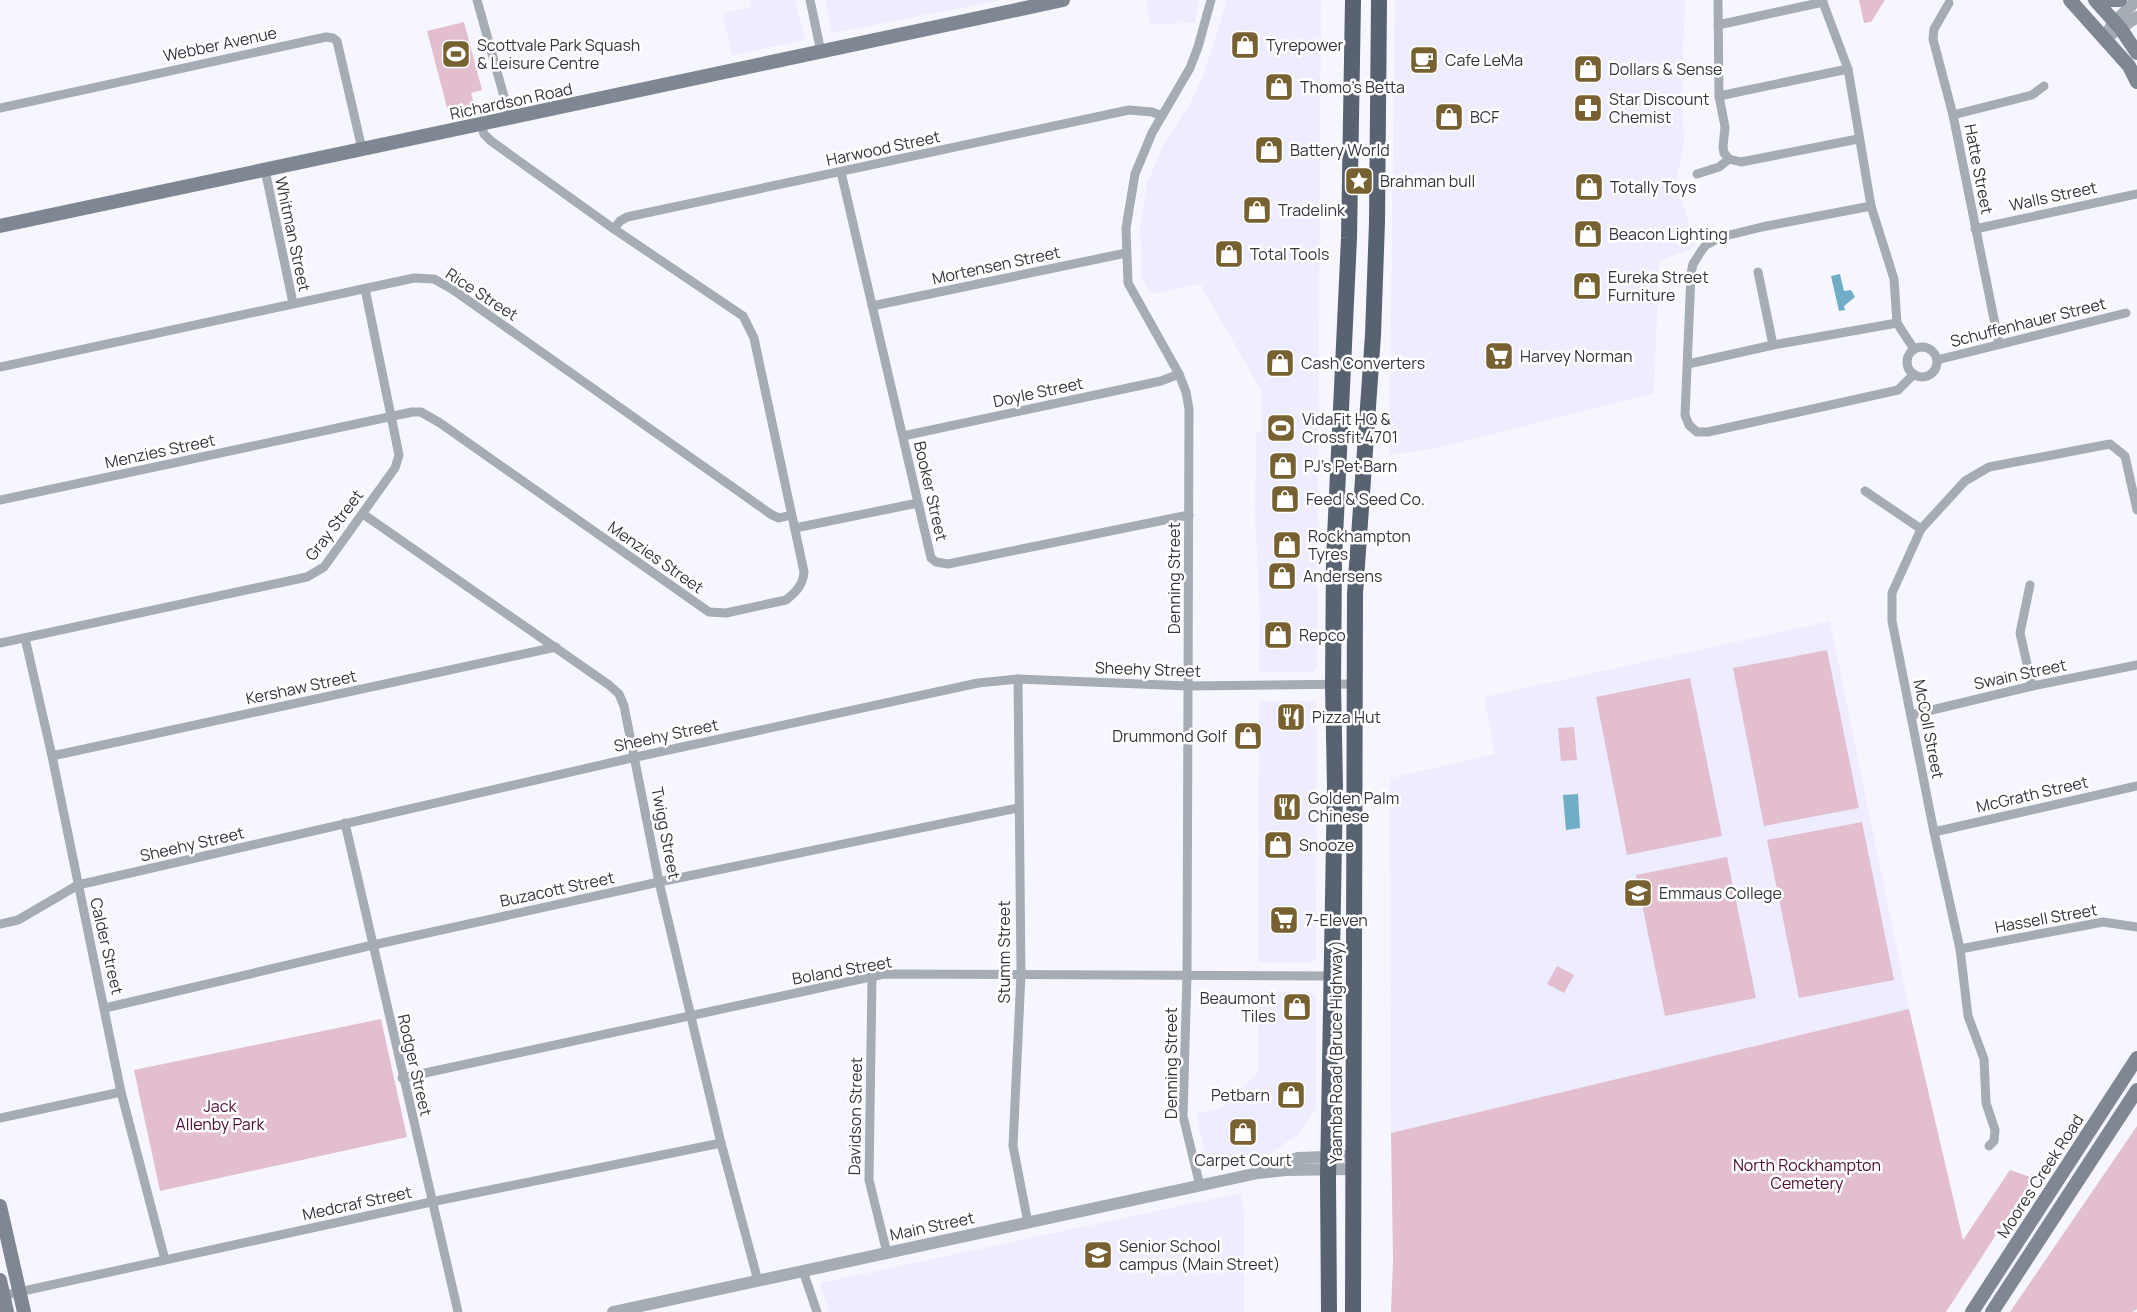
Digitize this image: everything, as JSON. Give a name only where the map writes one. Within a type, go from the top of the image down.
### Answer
[{"type":"highway","points":[[1343,0],[1345,66],[1347,75],[1351,78]]},
{"type":"highway","name":"Yaamba Road (Bruce Highway)","points":[[1329,1312],[1328,1163],[1335,786],[1334,559],[1348,257],[1353,0]]},
{"type":"highway","name":"Yaamba Road (Bruce Highway)","points":[[1353,1312],[1355,594],[1372,350],[1377,222],[1379,0]]},
{"type":"main road","name":"Richardson Road","points":[[0,226],[1063,0]]},
{"type":"main road","points":[[2070,0],[2129,66],[2137,82]]},
{"type":"main road","points":[[2095,0],[2137,53]]},
{"type":"main road","points":[[2108,0],[2120,0]]},
{"type":"main road","name":"Moores Creek Road","points":[[1972,1312],[2137,1058]]},
{"type":"main road","name":"Moores Creek Road","points":[[1992,1312],[2137,1090]]},
{"type":"main road","points":[[0,1206],[24,1312]]},
{"type":"main road","points":[[0,1280],[7,1312]]},
{"type":"street","points":[[479,0],[510,118]]},
{"type":"street","points":[[810,0],[822,52]]},
{"type":"street","name":"Denning Street","points":[[1200,1186],[1183,1116],[1187,975],[1189,410],[1186,392],[1179,374],[1128,283],[1126,253],[1128,211],[1136,174],[1152,133],[1190,68],[1211,0]]},
{"type":"street","points":[[1718,0],[1719,96],[1725,127],[1723,147],[1728,159]]},
{"type":"street","points":[[2104,38],[2117,25],[2135,0]]},
{"type":"street","points":[[1718,25],[1823,1],[1848,69],[1871,206],[1894,279],[1897,322],[1914,349]]},
{"type":"street","name":"Hatte Street","points":[[1949,3],[1934,29],[1933,39],[1953,115],[1999,344]]},
{"type":"street","points":[[2117,25],[2137,17]]},
{"type":"street","name":"Webber Avenue","points":[[0,108],[326,37],[337,41],[362,149]]},
{"type":"street","points":[[1719,96],[1848,69]]},
{"type":"street","points":[[1953,115],[2032,95],[2044,86]]},
{"type":"street","name":"Harwood Street","points":[[614,229],[620,221],[627,217],[1129,110],[1152,112],[1162,116]]},
{"type":"street","name":"Menzies Street","points":[[0,501],[412,412],[421,412],[430,416],[710,612],[726,613],[786,600],[800,587],[804,572],[754,338],[743,316],[614,229],[491,141],[484,134],[481,124]]},
{"type":"street","points":[[1728,159],[1741,162],[1858,139]]},
{"type":"street","points":[[1697,174],[1719,167],[1728,159]]},
{"type":"street","name":"Whitman Street","points":[[265,170],[293,303]]},
{"type":"street","name":"Booker Street","points":[[841,172],[931,558],[936,562],[948,564],[1189,515]]},
{"type":"street","name":"Walls Street","points":[[1975,229],[2137,194]]},
{"type":"street","points":[[1871,206],[1721,237],[1706,245],[1697,255],[1691,274],[1685,415],[1689,425],[1697,432],[1708,432],[1898,390],[1914,374]]},
{"type":"street","name":"Mortensen Street","points":[[872,306],[1126,253]]},
{"type":"street","points":[[1758,272],[1773,345]]},
{"type":"street","name":"Rice Street","points":[[0,367],[422,277],[443,283],[772,515],[779,518],[791,515]]},
{"type":"street","name":"Gray Street","points":[[0,643],[316,574],[330,560],[363,514],[395,468],[399,455],[365,289]]},
{"type":"street","name":"Schuffenhauer Street","points":[[1937,360],[2127,313]]},
{"type":"street","points":[[1688,364],[1773,345],[1897,322]]},
{"type":"street","points":[[1928,348],[1936,355],[1935,369],[1928,376],[1918,376],[1908,367],[1910,352],[1914,349],[1928,348]]},
{"type":"street","name":"Doyle Street","points":[[903,436],[1161,381],[1179,374]]},
{"type":"street","name":"McColl Street","points":[[1989,1146],[1994,1142],[1995,1130],[1986,1103],[1985,1055],[1968,1016],[1960,949],[1892,621],[1892,593],[1921,529],[1965,481],[1989,467],[2109,444],[2125,456],[2137,510]]},
{"type":"street","points":[[1865,490],[1921,529]]},
{"type":"street","points":[[795,528],[918,503]]},
{"type":"street","name":"Twigg Street","points":[[363,514],[619,694],[636,757],[659,882],[721,1143],[758,1281]]},
{"type":"street","points":[[2030,585],[2020,633],[2032,686]]},
{"type":"street","name":"Calder Street","points":[[25,638],[52,756],[121,1092],[165,1260]]},
{"type":"street","name":"Kershaw Street","points":[[52,756],[555,647]]},
{"type":"street","name":"Swain Street","points":[[1911,715],[2032,686],[2137,665]]},
{"type":"street","name":"Sheehy Street","points":[[0,924],[18,920],[78,885],[636,757],[978,683],[1018,679],[1188,686],[1356,684]]},
{"type":"street","name":"Stumm Street","points":[[1018,679],[1021,974],[1013,1146],[1028,1223]]},
{"type":"street","name":"McGrath Street","points":[[1934,832],[2137,786]]},
{"type":"street","name":"Buzacott Street","points":[[105,1008],[373,945],[659,882],[1018,808]]},
{"type":"street","name":"Rodger Street","points":[[345,824],[458,1312]]},
{"type":"street","name":"Hassell Street","points":[[1960,949],[2103,922],[2137,927]]},
{"type":"street","name":"Boland Street","points":[[402,1078],[884,974],[1332,976]]},
{"type":"street","name":"Davidson Street","points":[[872,977],[868,1180],[887,1253]]},
{"type":"street","points":[[0,1118],[121,1092]]},
{"type":"street","name":"Medcraf Street","points":[[2,1296],[431,1202],[721,1143]]},
{"type":"street","name":"Main Street","points":[[613,1312],[665,1307],[758,1281],[1258,1173],[1328,1163],[1355,1163]]},
{"type":"street","points":[[803,1271],[817,1312]]},
{"type":"shaded area","points":[[750,0],[795,0],[805,40],[732,55],[723,13],[751,7]]},
{"type":"shaded area","points":[[825,0],[1003,0],[832,33]]},
{"type":"shaded area","points":[[1146,0],[1199,0],[1195,23],[1151,24]]},
{"type":"shaded area","points":[[1227,0],[1321,0],[1317,668],[1313,672],[1259,672],[1260,617],[1255,514],[1256,433],[1262,432],[1261,390],[1200,284],[1151,294],[1142,280],[1140,226],[1147,184],[1164,143],[1191,102],[1204,74]]},
{"type":"shaded area","points":[[1395,0],[1685,0],[1682,83],[1684,145],[1676,180],[1696,247],[1659,261],[1654,393],[1437,448],[1389,455]]},
{"type":"shaded area","name":"Emmaus College","points":[[1830,621],[1909,1009],[1391,1133],[1390,778],[1495,754],[1484,697]]},
{"type":"shaded area","points":[[1259,701],[1317,701],[1316,958],[1312,963],[1258,962]]},
{"type":"shaded area","points":[[1258,992],[1312,992],[1316,996],[1316,1108],[1299,1134],[1262,1159],[1213,1170],[1208,1167],[1196,1114],[1219,1109],[1258,1073]]},
{"type":"shaded area","name":"Senior School campus (Main Street)","points":[[1241,1193],[1244,1214],[1244,1312],[829,1312],[820,1283]]},
{"type":"green space","points":[[1859,0],[1885,0],[1871,22],[1864,23]]},
{"type":"green space","points":[[464,22],[482,90],[471,93],[474,104],[448,111],[427,31]]},
{"type":"green space","points":[[1827,650],[1859,808],[1764,826],[1733,668]]},
{"type":"green space","points":[[1690,678],[1722,836],[1627,855],[1596,697]]},
{"type":"green space","points":[[1574,727],[1577,760],[1561,761],[1558,728]]},
{"type":"green space","points":[[1862,822],[1894,980],[1799,998],[1767,840]]},
{"type":"green space","points":[[1727,857],[1756,998],[1665,1016],[1636,875]]},
{"type":"green space","points":[[1557,966],[1574,975],[1564,993],[1547,984]]},
{"type":"green space","name":"North Rockhampton Cemetery","points":[[1909,1009],[1963,1240],[2010,1170],[2033,1178],[1946,1312],[1391,1312],[1393,1261],[1391,1133]]},
{"type":"green space","name":"Jack Allenby Park","points":[[381,1019],[407,1137],[160,1191],[134,1070]]},
{"type":"green space","points":[[2137,1126],[2137,1309],[2133,1312],[2010,1312]]},
{"type":"water","points":[[1840,274],[1844,291],[1851,290],[1855,297],[1844,306],[1845,310],[1839,311],[1831,276]]},
{"type":"water","points":[[1578,794],[1580,828],[1566,830],[1563,795]]},
{"type":"place","name":"Tyrepower","points":[[1245,45]]},
{"type":"place","name":"Scottvale Park Squash & Leisure Centre","points":[[456,54]]},
{"type":"place","name":"Cafe LeMa","points":[[1424,60]]},
{"type":"place","name":"Dollars & Sense","points":[[1588,69]]},
{"type":"place","name":"Thomo's Betta","points":[[1279,87]]},
{"type":"place","name":"Star Discount Chemist","points":[[1588,108]]},
{"type":"place","name":"BCF","points":[[1449,117]]},
{"type":"place","name":"Battery World","points":[[1269,150]]},
{"type":"place","name":"Brahman bull","points":[[1359,181]]},
{"type":"place","name":"Totally Toys","points":[[1589,187]]},
{"type":"place","name":"Tradelink","points":[[1257,210]]},
{"type":"place","name":"Beacon Lighting","points":[[1588,234]]},
{"type":"place","name":"Total Tools","points":[[1229,254]]},
{"type":"place","name":"Eureka Street Furniture","points":[[1587,286]]},
{"type":"place","name":"Harvey Norman","points":[[1499,356]]},
{"type":"place","name":"Cash Converters","points":[[1280,363]]},
{"type":"place","name":"VidaFit HQ & Crossfit 4701","points":[[1281,428]]},
{"type":"place","name":"PJ's Pet Barn","points":[[1283,466]]},
{"type":"place","name":"Feed & Seed Co.","points":[[1285,499]]},
{"type":"place","name":"Rockhampton Tyres","points":[[1287,545]]},
{"type":"place","name":"Andersens","points":[[1282,576]]},
{"type":"place","name":"Repco","points":[[1278,635]]},
{"type":"place","name":"Pizza Hut","points":[[1291,717]]},
{"type":"place","name":"Drummond Golf","points":[[1248,736]]},
{"type":"place","name":"Golden Palm Chinese","points":[[1287,807]]},
{"type":"place","name":"Snooze","points":[[1278,845]]},
{"type":"place","name":"Emmaus College","points":[[1638,893]]},
{"type":"place","name":"7-Eleven","points":[[1284,920]]},
{"type":"place","name":"Beaumont Tiles","points":[[1297,1007]]},
{"type":"place","name":"Petbarn","points":[[1291,1095]]},
{"type":"place","name":"Carpet Court","points":[[1243,1132]]},
{"type":"place","name":"Senior School campus (Main Street)","points":[[1098,1255]]}]
